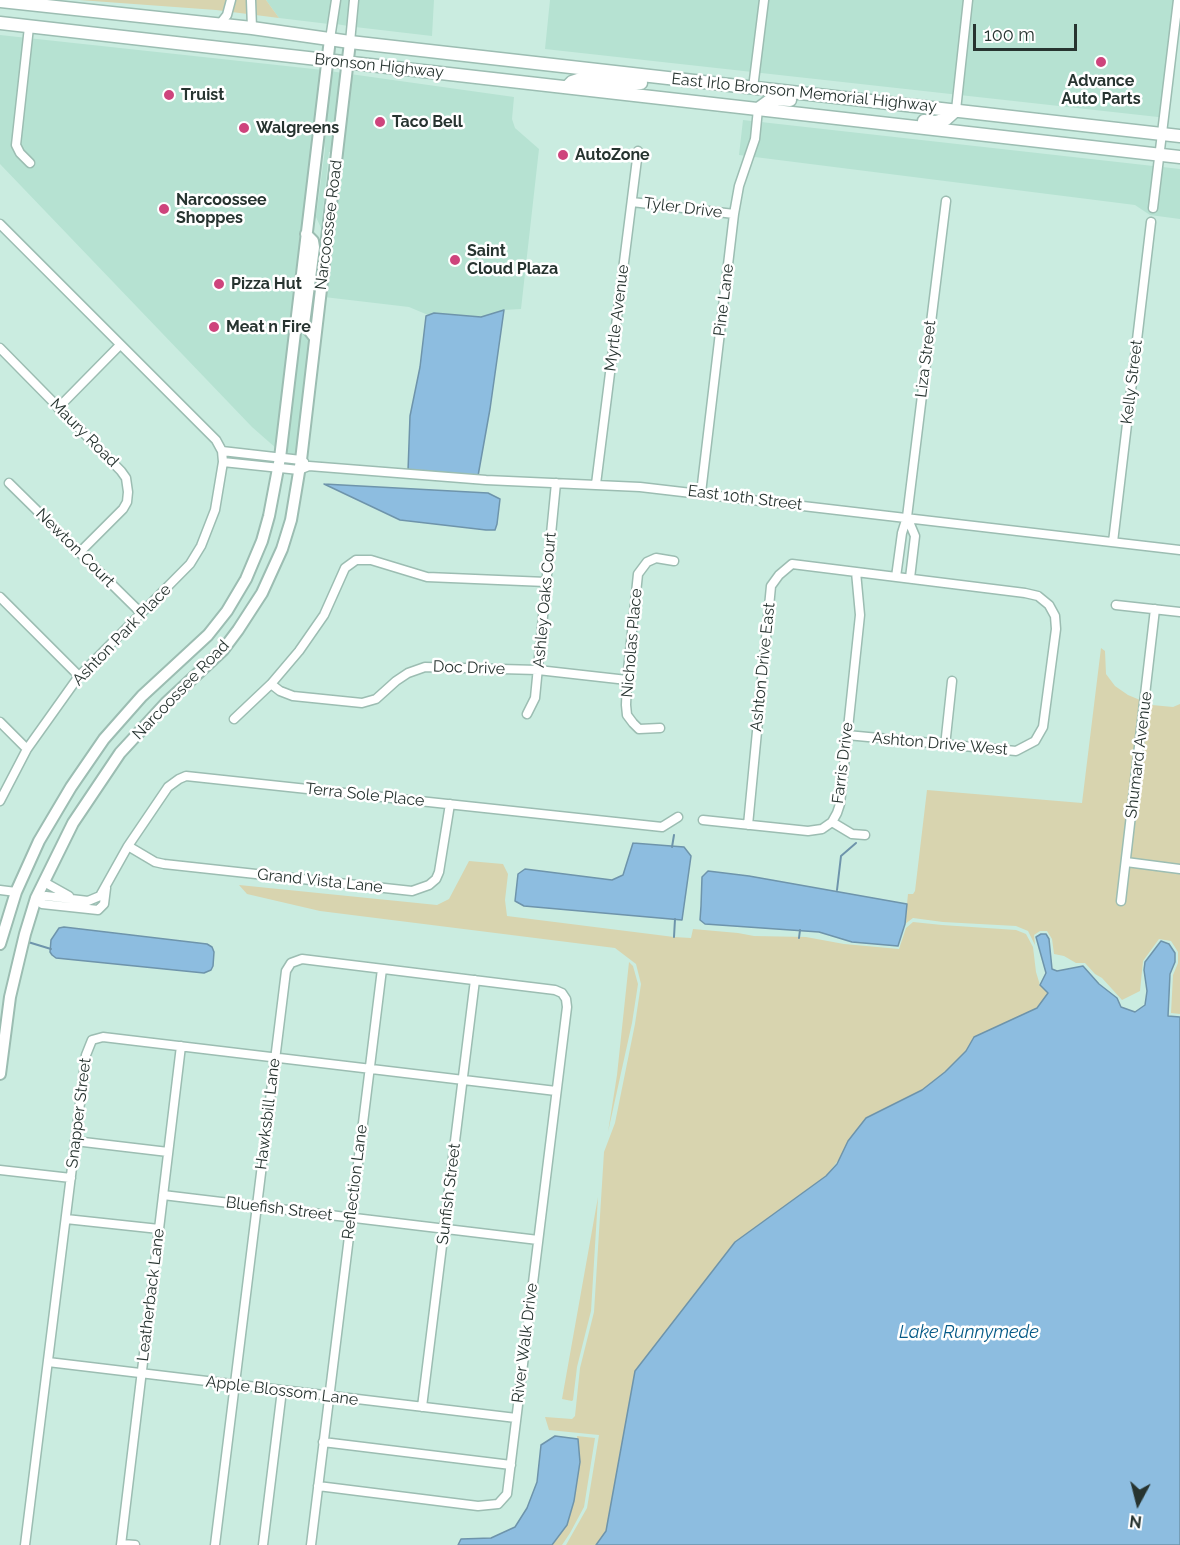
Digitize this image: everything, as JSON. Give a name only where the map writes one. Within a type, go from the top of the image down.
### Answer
[{"type":"highway","name":"Bronson Highway","points":[[0,2],[220,24],[429,51]]},
{"type":"highway","points":[[0,7],[92,17],[99,11]]},
{"type":"highway","name":"Bronson Highway","points":[[0,23],[758,109]]},
{"type":"highway","name":"East Irlo Bronson Memorial Highway","points":[[429,51],[1180,136]]},
{"type":"highway","points":[[567,87],[572,82],[581,79],[614,84],[628,82],[660,84],[684,80]]},
{"type":"highway","points":[[758,109],[776,99],[898,112],[908,105]]},
{"type":"highway","points":[[794,113],[801,107],[936,122],[946,119],[956,110]]},
{"type":"highway","name":"East Irlo Bronson Memorial Highway","points":[[758,109],[1180,157]]},
{"type":"main road","name":"Narcoossee Road","points":[[0,944],[16,892],[56,810],[104,739],[142,696],[194,650],[226,611],[246,579],[262,542],[279,463],[330,39]]},
{"type":"main road","name":"Narcoossee Road","points":[[0,1074],[15,969],[36,898],[73,823],[120,753],[166,703],[223,650],[250,614],[282,549],[303,465],[315,338],[350,42]]},
{"type":"main road","points":[[306,234],[313,241],[314,247],[304,324],[315,338]]},
{"type":"main road","points":[[16,892],[36,898]]},
{"type":"street","points":[[220,24],[227,15],[231,0]]},
{"type":"street","points":[[251,0],[252,28]]},
{"type":"street","points":[[330,39],[336,0]]},
{"type":"street","points":[[350,42],[354,0]]},
{"type":"street","points":[[753,88],[764,0]]},
{"type":"street","points":[[956,110],[969,0]]},
{"type":"street","points":[[1153,208],[1178,0]]},
{"type":"street","points":[[29,27],[16,145],[30,163]]},
{"type":"street","name":"Pine Lane","points":[[701,493],[734,214],[739,186],[755,139],[758,109]]},
{"type":"street","name":"Myrtle Avenue","points":[[596,484],[638,151]]},
{"type":"street","name":"Liza Street","points":[[907,517],[946,201]]},
{"type":"street","name":"Tyler Drive","points":[[632,202],[734,214]]},
{"type":"street","name":"Kelly Street","points":[[1113,542],[1151,222]]},
{"type":"street","points":[[0,225],[216,440],[222,451],[279,463]]},
{"type":"street","points":[[58,408],[120,345]]},
{"type":"street","name":"Maury Road","points":[[0,348],[121,471],[128,484],[127,502],[123,509],[80,552]]},
{"type":"street","name":"Ashton Park Place","points":[[0,801],[27,749],[79,676],[190,564],[201,546],[215,510],[223,462],[222,451]]},
{"type":"street","points":[[223,462],[279,463]]},
{"type":"street","name":"East 10th Street","points":[[279,463],[399,474],[596,484],[701,493],[1180,550]]},
{"type":"street","name":"Newton Court","points":[[9,483],[141,613]]},
{"type":"street","name":"Ashley Oaks Court","points":[[527,714],[535,698],[556,483]]},
{"type":"street","points":[[896,577],[902,533],[907,517]]},
{"type":"street","points":[[907,517],[915,536],[910,578]]},
{"type":"street","name":"Nicholas Place","points":[[660,728],[639,729],[627,715],[627,680],[638,574],[647,562],[656,558],[674,561]]},
{"type":"street","points":[[234,719],[271,684],[299,651],[324,615],[345,568],[356,560],[371,560],[427,578],[546,582]]},
{"type":"street","name":"Ashton Drive East","points":[[748,825],[771,586],[779,575],[792,564],[910,578]]},
{"type":"street","name":"Farris Drive","points":[[703,820],[808,831],[822,829],[832,822],[840,804],[860,615],[856,573]]},
{"type":"street","name":"Ashton Drive West","points":[[847,735],[1016,751],[1035,741],[1042,727],[1056,629],[1055,616],[1049,605],[1038,596],[910,578]]},
{"type":"street","points":[[0,597],[79,676]]},
{"type":"street","points":[[1116,605],[1180,612]]},
{"type":"street","name":"Shumard Avenue","points":[[1121,901],[1155,609]]},
{"type":"street","name":"Doc Drive","points":[[271,684],[280,692],[293,696],[362,703],[376,699],[402,677],[425,667],[538,670],[627,680]]},
{"type":"street","points":[[945,746],[952,681]]},
{"type":"street","points":[[0,722],[27,749]]},
{"type":"street","name":"Terra Sole Place","points":[[36,898],[46,896],[88,901],[100,896],[128,846],[168,787],[186,776],[662,827],[678,817]]},
{"type":"street","name":"Grand Vista Lane","points":[[128,846],[155,862],[164,864],[412,891],[429,885],[436,879],[450,804]]},
{"type":"street","points":[[832,822],[852,834],[865,835]]},
{"type":"street","points":[[1126,862],[1180,868]]},
{"type":"street","points":[[44,882],[72,898]]},
{"type":"street","name":"Terra Sole Place","points":[[36,898],[42,904],[98,910],[104,904],[106,885]]},
{"type":"street","points":[[0,890],[16,892]]},
{"type":"street","name":"Hawksbill Lane","points":[[215,1545],[286,970],[291,963],[303,959],[555,990],[562,993],[566,999]]},
{"type":"street","name":"Reflection Lane","points":[[311,1545],[382,969]]},
{"type":"street","name":"Sunfish Street","points":[[422,1407],[475,980]]},
{"type":"street","name":"River Walk Drive","points":[[318,1486],[478,1506],[498,1504],[507,1494],[567,1007],[566,999]]},
{"type":"street","name":"Snapper Street","points":[[25,1545],[86,1055],[92,1040],[104,1037],[556,1091]]},
{"type":"street","name":"Leatherback Lane","points":[[122,1544],[181,1046]]},
{"type":"street","points":[[75,1141],[168,1152]]},
{"type":"street","points":[[0,1170],[71,1178]]},
{"type":"street","name":"Bluefish Street","points":[[163,1195],[538,1240]]},
{"type":"street","points":[[66,1219],[159,1229]]},
{"type":"street","name":"Apple Blossom Lane","points":[[48,1362],[516,1418]]},
{"type":"street","points":[[263,1545],[282,1390]]},
{"type":"street","points":[[323,1442],[511,1465]]},
{"type":"street","points":[[122,1544],[135,1545]]},
{"type":"shaded area","points":[[79,0],[266,0],[279,18],[216,10]]},
{"type":"shaded area","points":[[266,0],[332,0],[329,24],[279,18]]},
{"type":"shaded area","points":[[339,0],[350,0],[348,26],[336,24]]},
{"type":"shaded area","points":[[358,0],[434,0],[432,36],[355,27]]},
{"type":"shaded area","points":[[550,0],[1176,0],[1167,118],[545,49]]},
{"type":"shaded area","points":[[0,35],[323,70],[277,449],[252,427],[0,164]]},
{"type":"shaded area","points":[[330,71],[343,73],[334,152],[329,152],[321,228],[316,217],[325,150],[323,131]]},
{"type":"shaded area","points":[[350,74],[514,97],[512,119],[515,128],[539,149],[521,309],[504,310],[481,317],[434,313],[428,315],[409,307],[324,297]]},
{"type":"shaded area","points":[[743,120],[1180,169],[1180,219],[1150,215],[1135,205],[739,155]]},
{"type":"shaded area","points":[[309,241],[308,325],[310,337],[297,455],[284,454]]},
{"type":"shaded area","points":[[1101,648],[1105,651],[1106,674],[1115,686],[1128,695],[1152,705],[1173,707],[1180,704],[1180,1014],[1171,1013],[1173,975],[1178,963],[1178,952],[1171,941],[1159,939],[1143,961],[1140,991],[1122,1000],[1085,963],[1076,963],[1064,956],[1054,954],[1052,939],[1047,931],[1040,931],[1034,935],[1035,945],[1028,931],[1016,926],[913,918],[905,924],[908,894],[913,894],[915,891],[927,790],[1082,803]]},
{"type":"shaded area","points":[[469,861],[503,864],[508,874],[505,900],[507,916],[674,937],[691,938],[693,929],[754,936],[806,937],[844,944],[899,949],[906,928],[913,922],[1016,930],[1026,934],[1033,947],[1040,985],[1048,993],[1037,1008],[974,1037],[966,1051],[922,1090],[884,1111],[875,1113],[826,1176],[735,1242],[635,1371],[606,1531],[596,1545],[566,1545],[587,1508],[599,1435],[549,1430],[545,1417],[572,1419],[575,1416],[580,1368],[594,1312],[604,1152],[615,1123],[641,984],[636,964],[615,948],[320,911],[247,894],[239,885],[437,905],[449,899]]},
{"type":"shaded area","points":[[629,962],[633,966],[638,984],[632,1023],[608,1132],[617,1075]]},
{"type":"shaded area","points":[[598,1197],[591,1311],[577,1367],[572,1401],[562,1399]]},
{"type":"shaded area","points":[[577,1436],[595,1438],[584,1507],[562,1545],[552,1545],[567,1525],[580,1462]]},
{"type":"water","points":[[504,310],[478,476],[408,471],[410,416],[420,367],[426,316],[434,313],[481,317]]},
{"type":"water","points":[[324,484],[488,493],[500,499],[497,524],[495,530],[486,530],[400,520]]},
{"type":"water","points":[[633,843],[684,847],[691,856],[682,920],[524,906],[515,901],[518,874],[525,869],[612,880],[623,875]]},
{"type":"water","points":[[708,871],[907,904],[905,924],[898,946],[852,942],[819,932],[705,924],[700,920],[702,877]]},
{"type":"water","points":[[59,928],[207,944],[214,952],[213,966],[211,970],[204,973],[56,958],[50,952],[51,940]]},
{"type":"water","name":"Lake Runnymede","points":[[1046,934],[1049,939],[1052,969],[1057,971],[1083,966],[1099,984],[1117,998],[1121,1007],[1135,1012],[1145,1005],[1147,991],[1145,962],[1161,941],[1169,944],[1175,953],[1175,962],[1170,974],[1168,1016],[1180,1017],[1180,1545],[596,1545],[606,1531],[635,1371],[735,1242],[826,1176],[837,1164],[848,1141],[866,1118],[922,1090],[966,1051],[974,1037],[1037,1008],[1048,993],[1040,985],[1046,973],[1036,937]]},
{"type":"water","points":[[555,1436],[578,1439],[580,1462],[574,1501],[567,1525],[552,1545],[458,1545],[461,1539],[491,1538],[515,1527],[527,1508],[537,1482],[541,1445]]},
{"type":"waterway","points":[[672,847],[674,835]]},
{"type":"waterway","points":[[837,890],[841,856],[856,843]]},
{"type":"waterway","points":[[674,937],[675,919]]},
{"type":"waterway","points":[[799,938],[800,930]]},
{"type":"waterway","points":[[28,942],[51,949]]},
{"type":"place","name":"Advance Auto Parts","points":[[1101,62]]},
{"type":"place","name":"Truist","points":[[169,95]]},
{"type":"place","name":"Taco Bell","points":[[380,122]]},
{"type":"place","name":"Walgreens","points":[[244,128]]},
{"type":"place","name":"AutoZone","points":[[563,155]]},
{"type":"place","name":"Narcoossee Shoppes","points":[[164,209]]},
{"type":"place","name":"Saint Cloud Plaza","points":[[455,260]]},
{"type":"place","name":"Pizza Hut","points":[[219,284]]},
{"type":"place","name":"Meat n Fire","points":[[214,327]]}]
